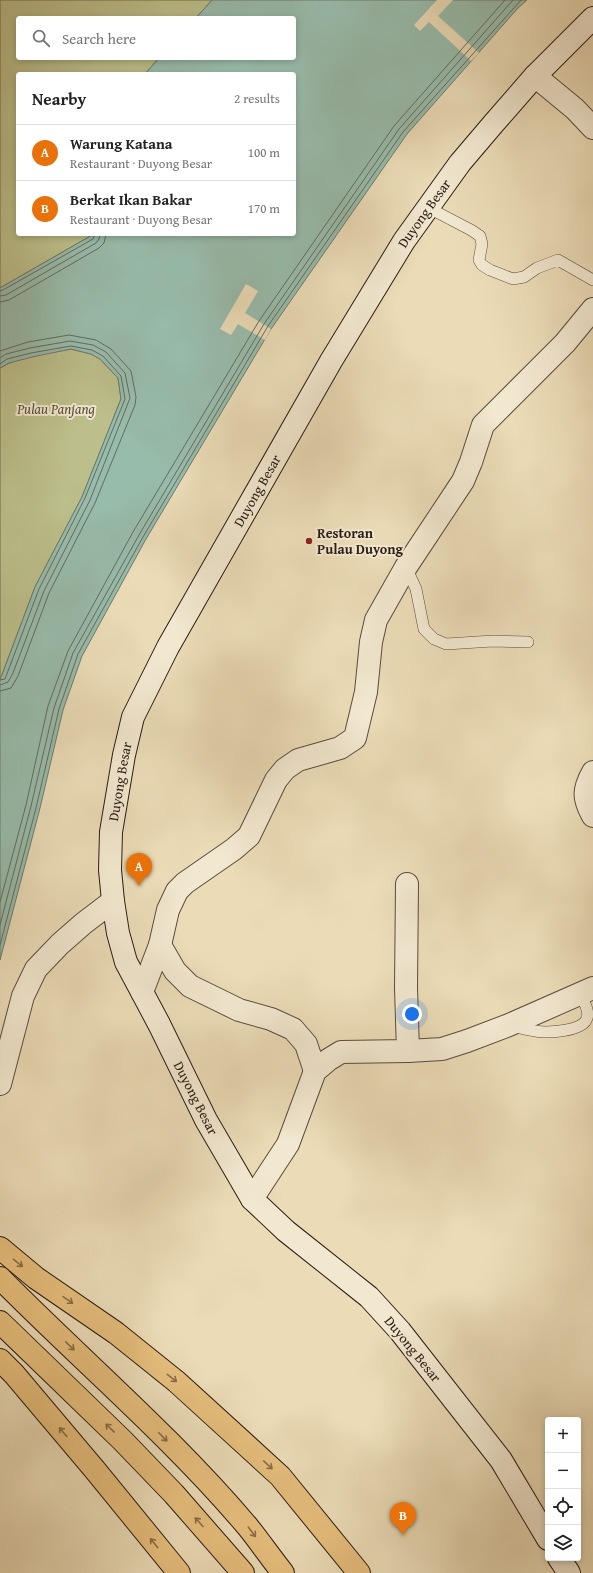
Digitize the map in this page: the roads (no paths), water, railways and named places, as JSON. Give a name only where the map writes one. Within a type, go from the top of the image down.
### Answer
[{"type":"highway","points":[[0,1248],[36,1278],[116,1333],[189,1392],[280,1476],[359,1573]]},
{"type":"highway","points":[[0,1278],[146,1419],[198,1473],[248,1527],[282,1573]]},
{"type":"highway","points":[[1,1323],[128,1446],[184,1506],[243,1573]]},
{"type":"highway","points":[[0,1360],[14,1374],[85,1458],[179,1573]]},
{"type":"street","name":"Duyong Besar","points":[[545,1534],[500,1460],[400,1331],[369,1297],[286,1231],[252,1199],[206,1120],[159,1024],[126,962],[118,933],[113,902],[110,870],[111,832],[124,755],[133,718],[168,647],[331,361],[380,279],[427,208],[460,163],[535,76],[593,18]]},
{"type":"street","points":[[535,76],[575,109],[593,128]]},
{"type":"street","points":[[142,992],[160,945],[168,910],[177,891],[185,883],[234,849],[249,836],[276,780],[285,768],[298,760],[340,748],[355,738],[366,692],[371,642],[376,620],[406,567],[462,481],[471,462],[483,425],[565,343],[593,309]]},
{"type":"street","points":[[593,772],[586,785],[585,796],[593,816]]},
{"type":"street","points":[[407,884],[406,988],[408,1051]]},
{"type":"street","points":[[0,1084],[23,996],[36,969],[60,944],[84,923],[113,902]]},
{"type":"street","points":[[160,945],[175,971],[190,986],[239,1010],[271,1019],[293,1029],[306,1044],[315,1071]]},
{"type":"street","points":[[252,1199],[288,1144],[315,1071],[328,1060],[341,1052],[408,1051],[442,1048],[466,1042],[587,991]]},
{"type":"street","points":[[562,1561],[569,1573]]},
{"type":"lane","points":[[427,208],[480,236],[482,244],[479,260],[482,265],[490,270],[513,279],[519,279],[537,268],[558,260],[593,280]]},
{"type":"lane","points":[[406,567],[416,589],[424,629],[434,639],[446,644],[494,641],[528,642]]},
{"type":"water","points":[[212,0],[527,0],[518,8],[407,134],[271,329],[146,539],[82,656],[63,710],[40,808],[0,960],[0,680],[35,587],[82,497],[121,399],[118,378],[100,359],[91,354],[71,349],[9,363],[0,368],[0,288],[91,236],[296,236],[296,72],[147,72],[157,60],[296,60],[296,16],[198,16]]},
{"type":"place","name":"Restoran Pulau Duyong","points":[[309,541]]},
{"type":"place","name":"Warung Katana","points":[[139,886]]},
{"type":"place","name":"Berkat Ikan Bakar","points":[[403,1535]]},
{"type":"park label","name":"Pulau Panjang","points":[[56,409]]}]
